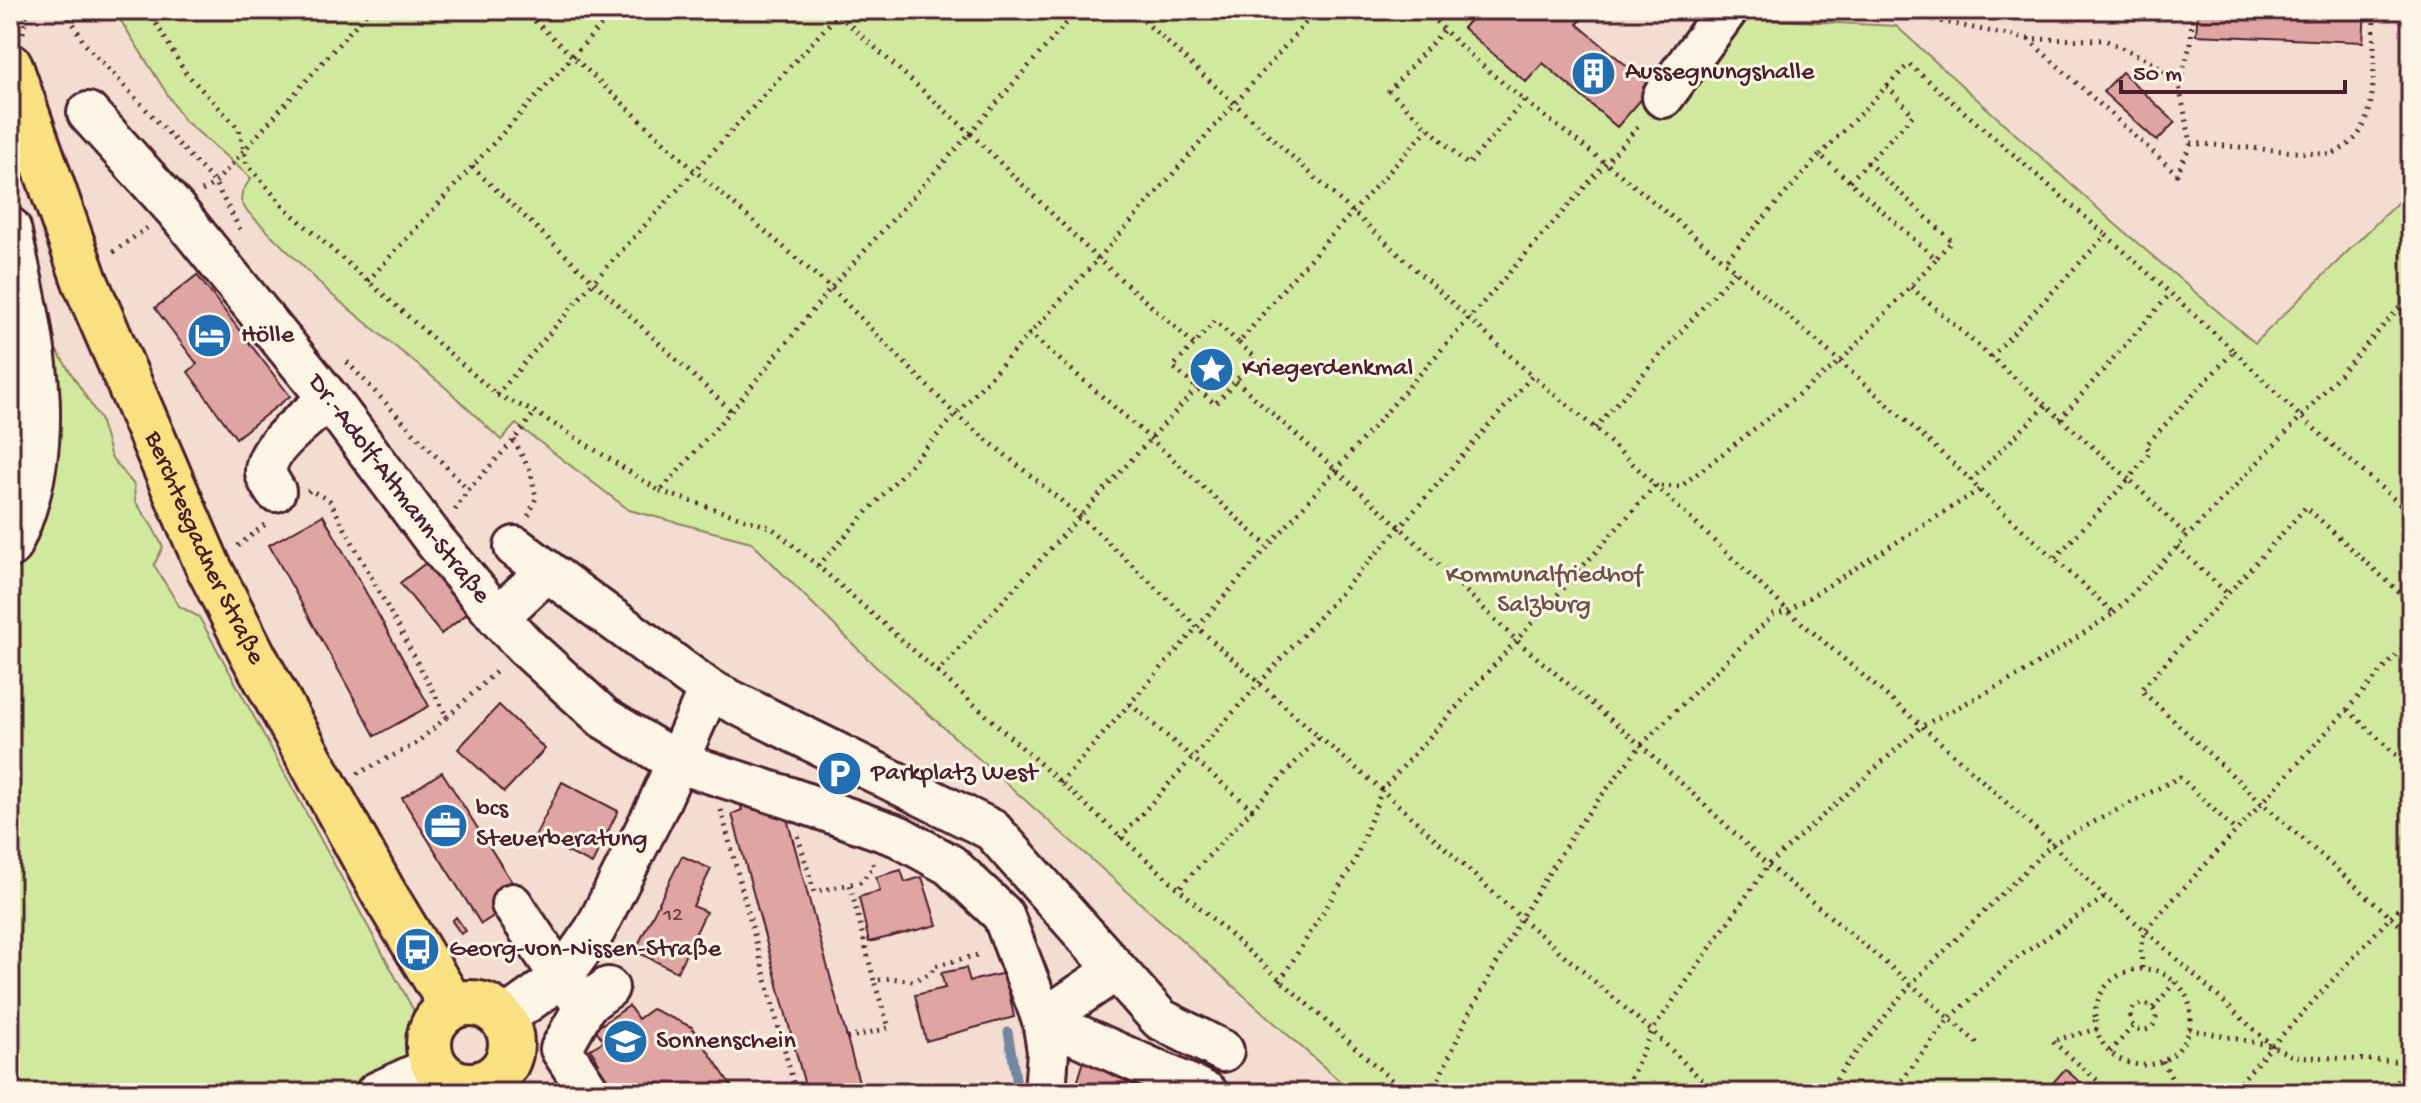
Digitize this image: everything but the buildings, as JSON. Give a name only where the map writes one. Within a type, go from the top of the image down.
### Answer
[{"type":"main road","name":"Berchtesgadner Straße","points":[[16,50],[85,281],[207,564],[253,655],[383,892],[452,1006]]},
{"type":"main road","points":[[480,1004],[493,1009],[503,1019],[510,1031],[512,1044],[499,1086],[455,1083],[435,1066],[429,1039],[433,1026],[452,1006],[480,1004]]},
{"type":"street","points":[[1663,97],[1727,10]]},
{"type":"street","name":"Dr.-Adolf-Altmann-Straße","points":[[88,113],[175,209],[329,399],[435,541],[498,617],[604,718],[676,762],[898,836],[950,865],[1003,915],[1043,1020],[1048,1051],[1045,1093]]},
{"type":"street","points":[[10,228],[29,314],[40,407],[39,451],[30,492],[10,547]]},
{"type":"street","points":[[284,501],[266,475],[269,457],[287,436],[329,399]]},
{"type":"street","points":[[515,547],[709,690],[992,830],[1160,1019],[1223,1051]]},
{"type":"street","points":[[498,617],[547,571]]},
{"type":"street","points":[[590,1093],[561,1049],[585,990],[595,930],[709,690]]},
{"type":"street","points":[[985,898],[1032,875]]},
{"type":"street","points":[[512,904],[585,990]]},
{"type":"street","points":[[1043,1020],[1116,970]]},
{"type":"street","points":[[503,1019],[585,990]]},
{"type":"street","points":[[1043,1020],[1207,1093]]},
{"type":"street","points":[[376,1093],[435,1066]]},
{"type":"path","points":[[16,50],[27,10]]},
{"type":"path","points":[[66,10],[84,43],[215,183],[242,233],[252,245]]},
{"type":"path","points":[[148,10],[185,72],[239,129],[247,164],[285,208],[497,395],[535,412],[660,491],[772,528],[938,672],[1406,1093]]},
{"type":"path","points":[[215,183],[369,10]]},
{"type":"path","points":[[523,10],[695,171],[831,288],[955,414],[1080,516],[1319,737],[1652,1031],[1715,1093]]},
{"type":"path","points":[[368,281],[615,10]]},
{"type":"path","points":[[660,491],[731,411],[831,288],[1078,10]]},
{"type":"path","points":[[1132,10],[1532,376],[1595,428],[1788,611],[1922,726],[2052,844],[2105,897],[2272,1046]]},
{"type":"path","points":[[818,566],[1098,259],[1317,10]]},
{"type":"path","points":[[1425,10],[1443,31],[1736,270],[1841,361],[2114,613]]},
{"type":"path","points":[[1886,10],[2027,39],[2105,40],[2153,62],[2179,86]]},
{"type":"path","points":[[2027,39],[2177,174],[2191,143],[2179,86],[2191,42],[2192,10]]},
{"type":"path","points":[[2191,143],[2331,155],[2349,145],[2363,129],[2371,109],[2374,10]]},
{"type":"path","points":[[497,395],[594,281],[838,11],[970,133],[1098,259],[1194,344]]},
{"type":"path","points":[[1443,31],[1389,91],[1468,165],[1525,100]]},
{"type":"path","points":[[1725,261],[1820,155],[1909,64],[2171,293],[2301,417],[2411,514]]},
{"type":"path","points":[[1850,181],[1913,115],[1887,86]]},
{"type":"path","points":[[1060,783],[1663,97]]},
{"type":"path","points":[[1239,343],[1289,282],[1428,129]]},
{"type":"path","points":[[1820,155],[1936,259]]},
{"type":"path","points":[[1655,486],[1680,487],[1841,361],[1952,241],[1867,162]]},
{"type":"path","points":[[472,167],[731,411]]},
{"type":"path","points":[[102,261],[175,209]]},
{"type":"path","points":[[1991,357],[2106,235]]},
{"type":"path","points":[[1595,428],[1736,270]]},
{"type":"path","points":[[1911,287],[2047,405],[2187,536]]},
{"type":"path","points":[[2060,419],[2171,293]]},
{"type":"path","points":[[1624,1093],[1652,1031],[1768,865],[1922,726],[2022,674],[2114,613],[2301,417],[2411,295]]},
{"type":"path","points":[[1215,321],[1239,343],[1256,358],[1215,404],[1173,367],[1215,321]]},
{"type":"path","points":[[1029,333],[1267,546]]},
{"type":"path","points":[[2055,558],[2129,479],[2150,452],[2146,445],[2234,351]]},
{"type":"path","points":[[342,356],[468,490]]},
{"type":"path","points":[[1120,838],[1532,376]]},
{"type":"path","points":[[1236,381],[1400,527],[1517,641],[1641,745],[1768,865],[1978,1044]]},
{"type":"path","points":[[938,672],[1197,388]]},
{"type":"path","points":[[1971,480],[2047,405]]},
{"type":"path","points":[[435,541],[468,490],[535,412]]},
{"type":"path","points":[[514,440],[531,473],[536,498],[515,547]]},
{"type":"path","points":[[1280,981],[1354,863],[1382,790],[1655,486]]},
{"type":"path","points":[[228,554],[284,501],[310,490],[330,501],[447,717]]},
{"type":"path","points":[[1432,1093],[1468,1016],[1521,918],[1578,826],[1641,745],[1773,615],[1788,611],[1979,490]]},
{"type":"path","points":[[2411,603],[2306,507],[2141,690],[2411,935]]},
{"type":"path","points":[[2177,547],[2228,594]]},
{"type":"path","points":[[2142,968],[2141,945],[2145,930],[2411,639]]},
{"type":"path","points":[[352,777],[414,745],[525,646]]},
{"type":"path","points":[[1130,704],[1253,810]]},
{"type":"path","points":[[2348,710],[2411,769]]},
{"type":"path","points":[[1178,889],[1319,737]]},
{"type":"path","points":[[1827,1093],[1911,984],[2052,844],[2180,777],[2236,831]]},
{"type":"path","points":[[787,797],[814,892],[860,882],[874,867],[862,823]]},
{"type":"path","points":[[718,798],[796,1093]]},
{"type":"path","points":[[847,1038],[889,1028],[850,885]]},
{"type":"path","points":[[2231,1093],[2411,895]]},
{"type":"path","points":[[1892,1093],[1949,1019],[2013,961],[2105,897]]},
{"type":"path","points":[[874,981],[891,978],[913,981],[931,973],[934,966],[1014,945]]},
{"type":"path","points":[[2142,968],[2160,971],[2176,981],[2187,997],[2191,1015],[2189,1029],[2178,1050],[2163,1061],[2144,1065],[2126,1062],[2110,1052],[2099,1037],[2095,1018],[2098,999],[2108,983],[2124,973],[2142,968]]},
{"type":"path","points":[[2153,1008],[2176,981]]},
{"type":"path","points":[[2143,1004],[2153,1008],[2156,1018],[2152,1027],[2142,1031],[2133,1026],[2129,1017],[2134,1008],[2143,1004]]},
{"type":"path","points":[[2110,1052],[2133,1026]]},
{"type":"path","points":[[2097,1029],[2052,1041],[2112,1093]]},
{"type":"path","points":[[2189,1029],[2272,1046],[2292,1056],[2411,1064]]},
{"type":"path","points":[[2163,1061],[2174,1083]]},
{"type":"path","points":[[2386,1093],[2411,1064]]},
{"type":"green space","name":"Kommunalfriedhof Salzburg","points":[[114,10],[1590,10],[1577,25],[1652,87],[1740,18],[1896,26],[2115,224],[2255,343],[2411,189],[2411,1093],[1353,1093],[876,667],[751,542],[629,510],[516,424],[501,440],[446,388],[332,295],[246,210],[241,201],[242,192],[251,178],[183,119]]},
{"type":"green space","points":[[10,298],[40,328],[100,419],[111,457],[134,485],[135,501],[163,547],[154,565],[179,606],[199,617],[414,1011],[453,1093],[10,1093]]},
{"type":"waterway","points":[[1008,1032],[1016,1093]]},
{"type":"place","name":"Aussegnungshalle","points":[[1594,73]]},
{"type":"place","name":"Hölle","points":[[210,336]]},
{"type":"place","name":"Kriegerdenkmal","points":[[1211,369]]},
{"type":"place","name":"Parkplatz West","points":[[840,774]]},
{"type":"place","name":"bcs Steuerberatung","points":[[445,825]]},
{"type":"place","name":"Georg-von-Nissen-Straße","points":[[418,950]]},
{"type":"place","name":"Sonnenschein","points":[[625,1042]]}]
